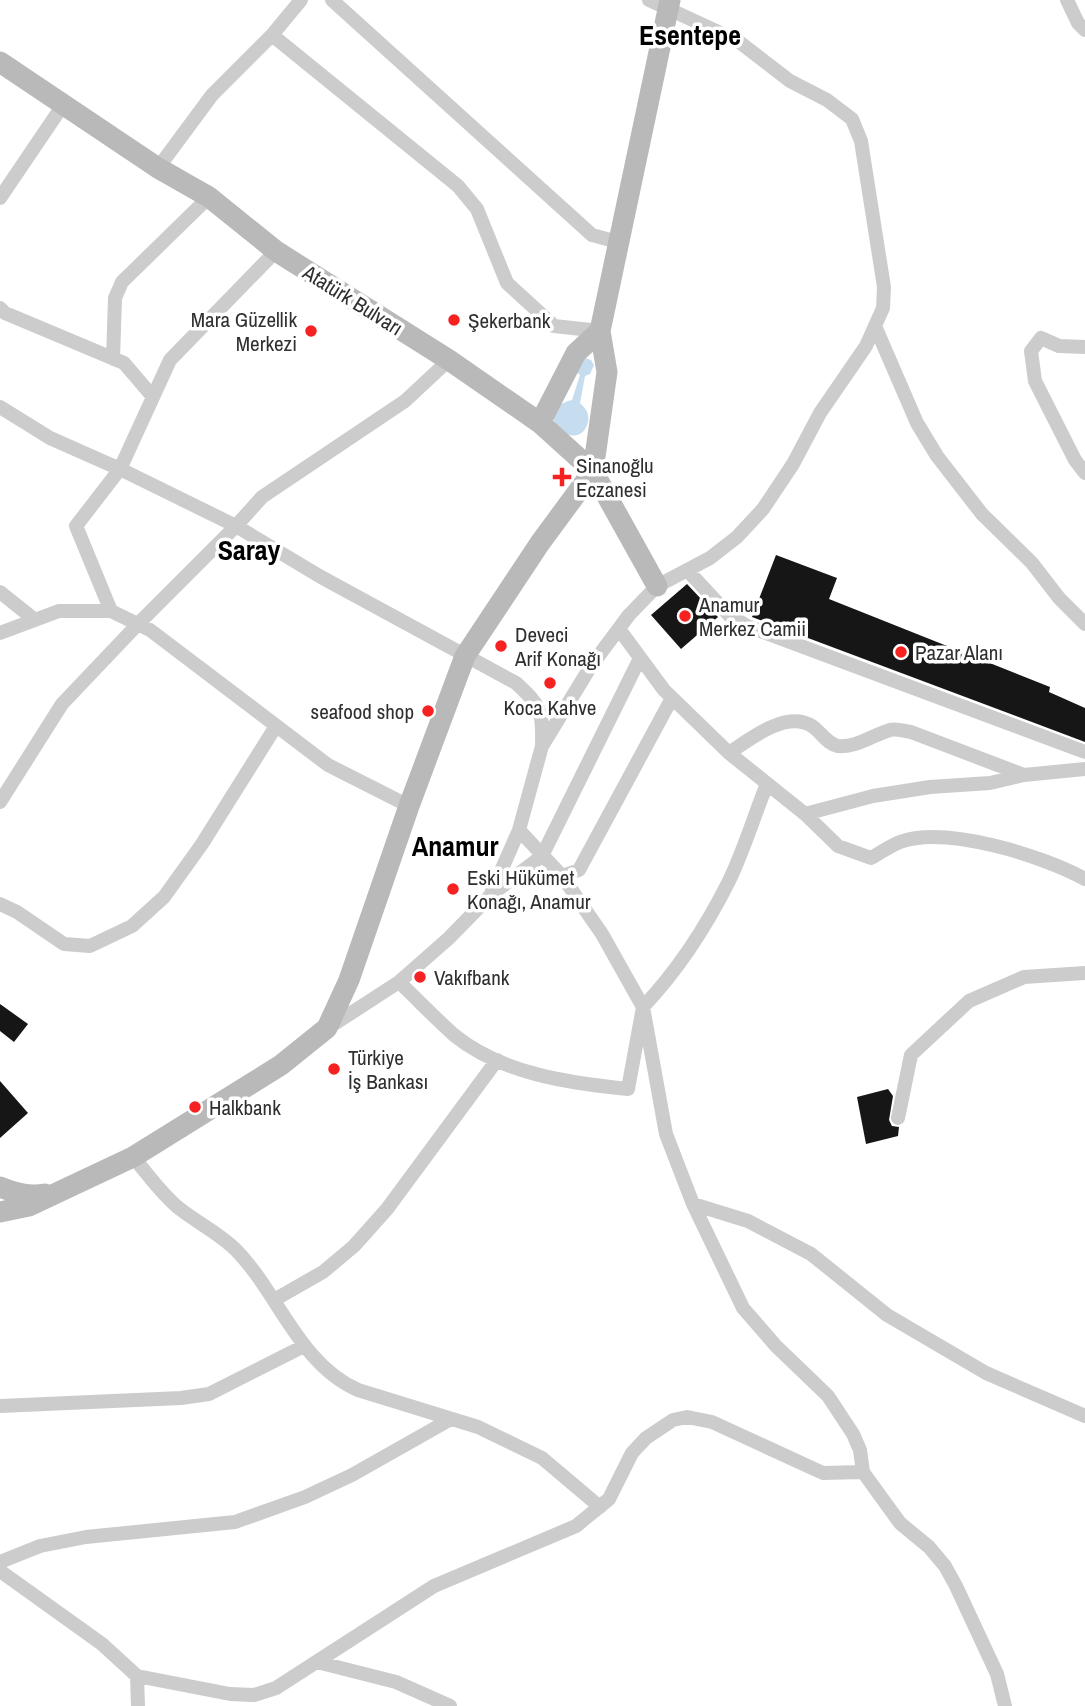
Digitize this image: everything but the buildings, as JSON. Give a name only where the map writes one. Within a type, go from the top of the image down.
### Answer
[{"type":"street","points":[[158,168],[212,95],[272,35],[301,0]]},
{"type":"street","points":[[332,0],[593,235],[618,242]]},
{"type":"street","points":[[1067,0],[1078,23],[1085,30]]},
{"type":"street","points":[[327,1028],[349,980],[409,806],[465,656],[593,471],[607,372],[600,331],[662,2],[738,41],[790,81],[827,100],[852,119],[861,141],[884,287],[883,308],[866,346],[820,413],[793,464],[763,509],[737,537],[710,558],[657,586],[591,666],[542,746]]},
{"type":"street","points":[[272,35],[458,186],[477,209],[506,283],[534,310],[554,326],[600,331]]},
{"type":"street","name":"Atatürk Bulvarı","points":[[0,62],[158,168],[209,197],[276,251],[449,360],[540,424],[593,471],[657,586]]},
{"type":"street","points":[[0,198],[63,105]]},
{"type":"street","points":[[113,359],[115,298],[122,282],[209,197]]},
{"type":"street","points":[[111,611],[76,526],[120,468],[170,360],[276,251]]},
{"type":"street","points":[[0,308],[5,313],[124,363],[153,397]]},
{"type":"street","points":[[875,326],[916,423],[937,456],[982,514],[1032,563],[1059,598],[1085,624]]},
{"type":"street","points":[[540,424],[576,353],[600,331]]},
{"type":"street","points":[[1085,347],[1059,346],[1041,338],[1031,351],[1035,381],[1075,460],[1085,473]]},
{"type":"street","points":[[0,802],[62,704],[262,497],[405,401],[449,360]]},
{"type":"street","points":[[0,407],[50,438],[120,468],[236,526],[321,578],[516,683],[534,699],[543,716],[542,746],[519,830],[490,896]]},
{"type":"street","points":[[688,571],[729,615],[747,626],[1085,752]]},
{"type":"street","points":[[0,592],[34,620]]},
{"type":"street","points":[[0,633],[59,611],[111,611],[150,630],[327,765],[409,806]]},
{"type":"street","points":[[619,629],[663,690],[729,753],[806,814],[838,846],[871,858],[900,842],[935,836],[979,842],[1066,869],[1085,879]]},
{"type":"street","points":[[0,1212],[29,1206],[133,1157],[281,1065],[327,1028],[399,982],[449,938],[490,896],[542,856],[640,658]]},
{"type":"street","points":[[562,876],[579,870],[672,698]]},
{"type":"street","points":[[729,753],[765,728],[795,721],[811,726],[826,740],[838,746],[867,740],[892,729],[911,732],[1024,775]]},
{"type":"street","points":[[0,904],[17,912],[64,944],[90,946],[132,926],[164,897],[195,855],[276,726]]},
{"type":"street","points":[[806,814],[873,796],[1085,769]]},
{"type":"street","points":[[399,982],[456,1036],[497,1060],[523,1071],[556,1079],[628,1089],[643,1007],[669,979],[730,880],[767,784]]},
{"type":"street","points":[[519,830],[562,876],[602,934],[643,1007],[666,1134],[693,1204],[743,1308],[776,1346],[828,1396],[853,1434],[860,1450],[863,1472],[900,1523],[929,1547],[945,1566],[997,1674],[1005,1706]]},
{"type":"street","points":[[898,1118],[911,1055],[969,1001],[1024,977],[1085,973]]},
{"type":"street","points":[[274,1300],[323,1272],[354,1246],[387,1209],[497,1060]]},
{"type":"street","points":[[133,1157],[177,1207],[235,1248],[304,1346],[341,1383],[478,1427],[542,1458],[600,1507]]},
{"type":"street","points":[[0,1187],[35,1196],[54,1193]]},
{"type":"street","points":[[693,1204],[748,1221],[811,1254],[887,1315],[986,1373],[1085,1416]]},
{"type":"street","points":[[0,1406],[181,1398],[209,1394],[304,1346]]},
{"type":"street","points":[[0,1571],[102,1644],[137,1676],[230,1694],[254,1695],[276,1688],[434,1586],[576,1525],[609,1499],[632,1453],[646,1438],[673,1420],[687,1418],[712,1422],[823,1473],[863,1472]]},
{"type":"street","points":[[0,1562],[40,1546],[86,1537],[235,1522],[305,1497],[352,1475],[452,1419]]},
{"type":"street","points":[[317,1662],[396,1682],[450,1706]]},
{"type":"street","points":[[137,1676],[138,1706]]},
{"type":"water","points":[[582,357],[591,360],[594,365],[590,374],[585,376],[580,403],[588,413],[588,422],[583,432],[567,434],[554,422],[554,414],[559,406],[572,400],[580,375],[576,372]]},
{"type":"place","name":"Şekerbank","points":[[454,320]]},
{"type":"place","name":"Mara Güzellik Merkezi","points":[[311,331]]},
{"type":"place","name":"Sinanoğlu Eczanesi","points":[[562,477]]},
{"type":"place","name":"Anamur Merkez Camii","points":[[685,616]]},
{"type":"place","name":"Deveci Arif Konağı","points":[[501,646]]},
{"type":"place","name":"Pazar Alanı","points":[[901,652]]},
{"type":"place","name":"Koca Kahve","points":[[550,683]]},
{"type":"place","name":"seafood shop","points":[[428,711]]},
{"type":"place","name":"Eski Hükümet Konağı, Anamur","points":[[453,889]]},
{"type":"place","name":"Vakıfbank","points":[[420,977]]},
{"type":"place","name":"Türkiye İş Bankası","points":[[334,1069]]},
{"type":"place","name":"Halkbank","points":[[195,1107]]},
{"type":"district","name":"Esentepe","points":[[690,35]]},
{"type":"district","name":"Saray","points":[[249,550]]},
{"type":"district","name":"Anamur","points":[[455,846]]}]
